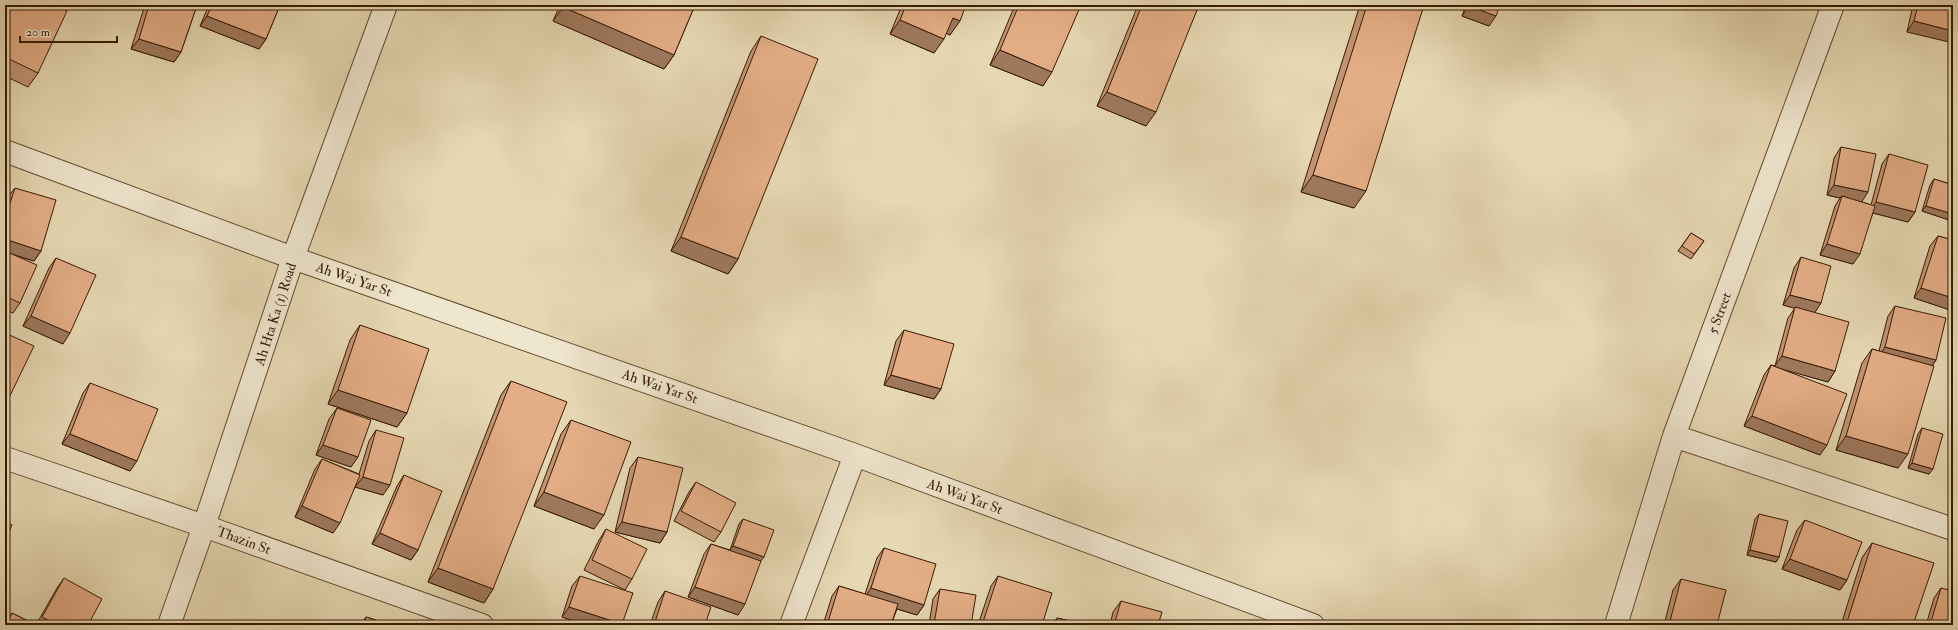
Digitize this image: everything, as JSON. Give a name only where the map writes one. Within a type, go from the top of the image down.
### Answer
[{"type":"street","name":"Ah Hta Ka (1) Road","points":[[169,625],[204,526],[293,258],[386,5]]},
{"type":"street","name":"5 Street","points":[[1616,625],[1674,436],[1833,5]]},
{"type":"street","name":"Ah Wai Yar St","points":[[5,151],[293,258],[855,455],[1314,625]]},
{"type":"street","points":[[1674,436],[1952,525]]},
{"type":"street","points":[[791,625],[855,455]]},
{"type":"street","name":"Thazin St","points":[[5,458],[204,526],[482,625]]},
{"type":"building","points":[[5,5],[53,5],[67,11],[38,73],[5,57]]},
{"type":"building","points":[[149,5],[197,5],[181,52],[139,39]]},
{"type":"building","points":[[212,5],[280,5],[266,39],[207,16]]},
{"type":"building","points":[[563,5],[695,5],[674,55],[563,7]]},
{"type":"building","points":[[906,5],[966,5],[960,21],[953,18],[944,39],[900,20]]},
{"type":"building","points":[[1019,5],[1081,5],[1052,72],[1000,50]]},
{"type":"building","points":[[1142,5],[1199,5],[1156,112],[1107,92]]},
{"type":"building","points":[[1367,5],[1424,5],[1366,191],[1313,175]]},
{"type":"building","points":[[1469,5],[1500,5],[1496,16]]},
{"type":"building","points":[[1918,5],[1953,5],[1953,31],[1914,21]]},
{"type":"building","points":[[761,36],[818,59],[738,259],[681,237]]},
{"type":"building","points":[[1841,147],[1876,154],[1868,192],[1834,185]]},
{"type":"building","points":[[1889,154],[1928,165],[1915,212],[1876,202]]},
{"type":"building","points":[[1934,179],[1953,185],[1953,214],[1926,206]]},
{"type":"building","points":[[15,188],[56,200],[41,251],[5,239],[5,218]]},
{"type":"building","points":[[1842,196],[1875,206],[1860,254],[1827,244]]},
{"type":"building","points":[[1691,233],[1704,241],[1694,254],[1682,246]]},
{"type":"building","points":[[1938,236],[1953,240],[1953,298],[1921,288]]},
{"type":"building","points":[[5,251],[37,265],[20,303],[5,296]]},
{"type":"building","points":[[1801,257],[1831,266],[1821,303],[1790,295]]},
{"type":"building","points":[[56,258],[96,275],[70,333],[31,316]]},
{"type":"building","points":[[1895,306],[1946,318],[1936,360],[1885,347]]},
{"type":"building","points":[[1795,307],[1849,322],[1835,371],[1782,356]]},
{"type":"building","points":[[360,325],[429,349],[407,413],[338,390]]},
{"type":"building","points":[[904,330],[954,344],[941,389],[891,375]]},
{"type":"building","points":[[5,333],[34,346],[5,406]]},
{"type":"building","points":[[1872,349],[1934,366],[1908,454],[1846,436]]},
{"type":"building","points":[[1771,365],[1847,394],[1827,445],[1752,416]]},
{"type":"building","points":[[511,381],[567,402],[493,589],[438,568]]},
{"type":"building","points":[[90,383],[158,409],[137,461],[70,434]]},
{"type":"building","points":[[337,408],[371,420],[358,457],[323,445]]},
{"type":"building","points":[[571,420],[631,442],[604,515],[544,492]]},
{"type":"building","points":[[1922,428],[1943,434],[1933,469],[1912,463]]},
{"type":"building","points":[[376,430],[404,438],[390,485],[363,477]]},
{"type":"building","points":[[638,457],[683,468],[667,532],[622,522]]},
{"type":"building","points":[[322,459],[360,475],[340,523],[302,506]]},
{"type":"building","points":[[404,475],[442,491],[418,550],[380,533]]},
{"type":"building","points":[[696,482],[736,503],[721,532],[681,511]]},
{"type":"building","points":[[1759,514],[1788,521],[1779,557],[1750,550]]},
{"type":"building","points":[[743,519],[774,530],[764,557],[733,546]]},
{"type":"building","points":[[1805,520],[1862,542],[1847,580],[1790,559]]},
{"type":"building","points":[[5,522],[12,525],[5,541]]},
{"type":"building","points":[[606,529],[647,549],[632,579],[592,560]]},
{"type":"building","points":[[1872,543],[1934,563],[1913,625],[1857,625],[1847,622]]},
{"type":"building","points":[[711,544],[761,561],[745,604],[695,587]]},
{"type":"building","points":[[884,548],[936,564],[924,605],[871,588]]},
{"type":"building","points":[[580,576],[633,593],[622,624],[569,607]]},
{"type":"building","points":[[998,576],[1052,593],[1042,625],[982,625]]},
{"type":"building","points":[[64,578],[102,599],[88,625],[57,625],[42,617]]},
{"type":"building","points":[[1681,579],[1726,590],[1717,625],[1669,625]]},
{"type":"building","points":[[839,586],[898,604],[891,625],[827,625]]},
{"type":"building","points":[[1941,588],[1953,591],[1953,625],[1930,625]]},
{"type":"building","points":[[940,589],[976,595],[971,625],[934,624]]},
{"type":"building","points":[[665,591],[711,607],[705,625],[654,625]]},
{"type":"building","points":[[1121,601],[1162,612],[1158,625],[1114,625]]},
{"type":"building","points":[[12,613],[36,625],[6,625]]},
{"type":"building","points":[[366,617],[392,625],[363,625]]},
{"type":"building","points":[[1057,618],[1087,625],[1055,625]]}]
